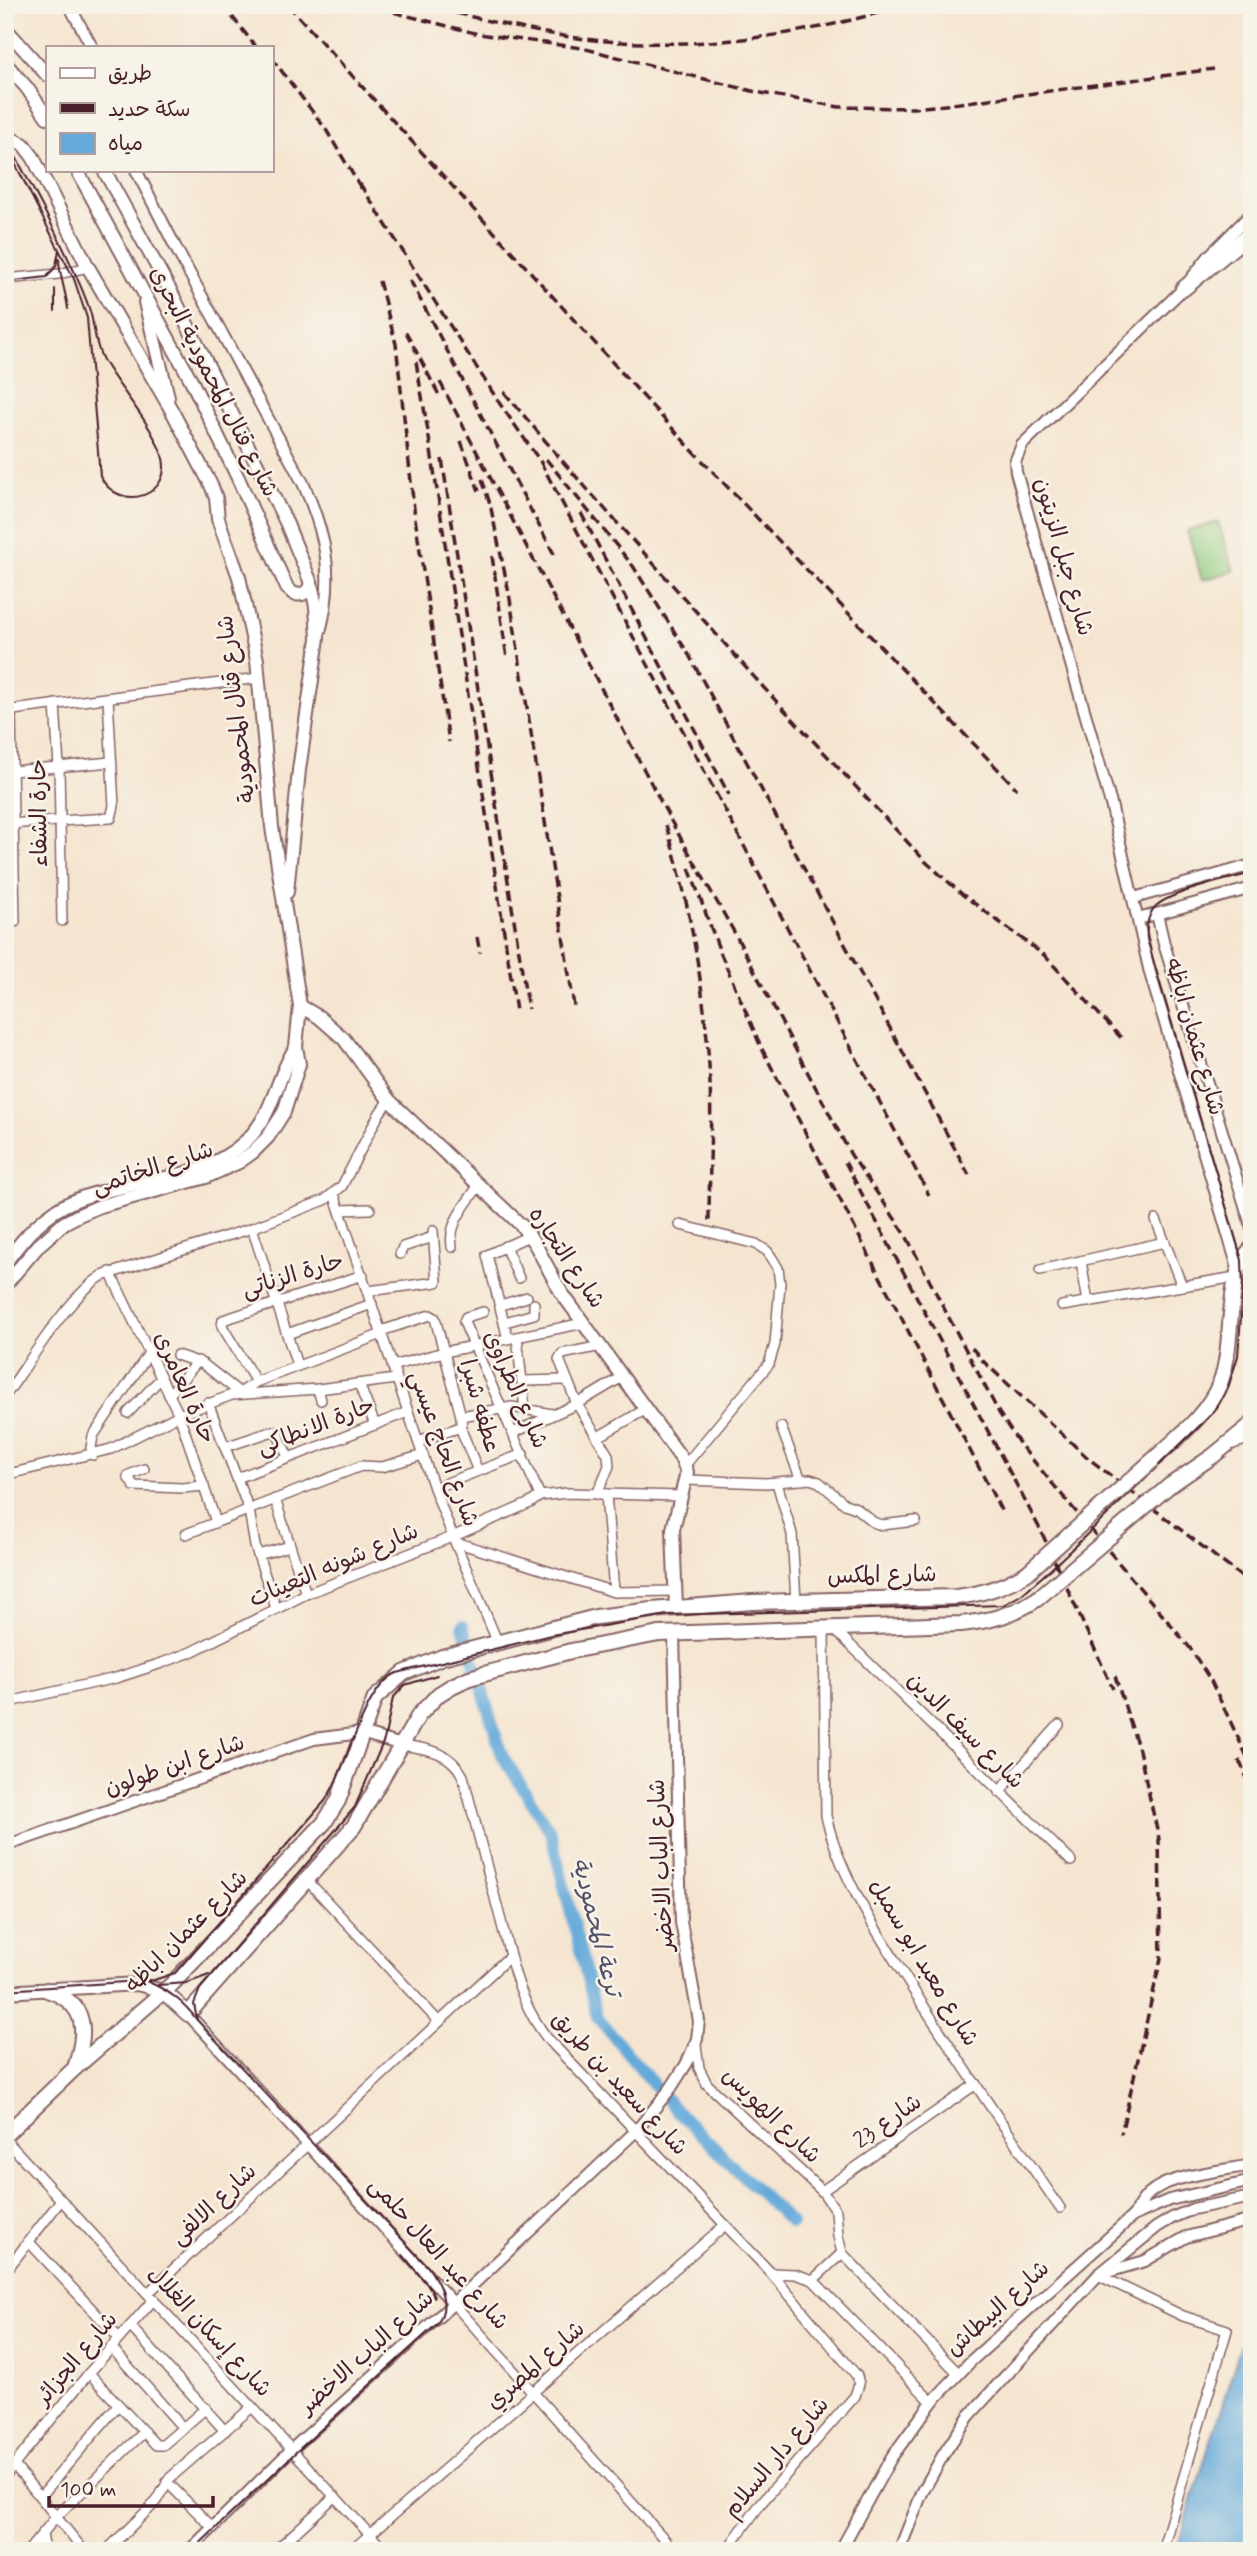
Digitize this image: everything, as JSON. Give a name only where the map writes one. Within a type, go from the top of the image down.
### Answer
[{"type":"main road","points":[[5,28],[46,74]]},
{"type":"main road","points":[[5,63],[46,116]]},
{"type":"main road","name":"شارع قنال المحمودية","points":[[5,136],[23,144],[33,157],[88,267],[172,411],[214,492],[218,519],[247,608],[259,678],[267,784],[300,1006],[296,1047]]},
{"type":"main road","name":"شارع قنال المحمودية البحرى","points":[[78,172],[140,281],[238,478],[287,588],[294,594],[303,594],[311,583]]},
{"type":"main road","name":"شارع قنال المحمودية البحرى","points":[[105,172],[171,292],[274,498],[311,583],[318,638],[299,770],[285,906]]},
{"type":"main road","points":[[1183,289],[1252,232]]},
{"type":"main road","points":[[140,281],[172,411]]},
{"type":"main road","name":"شارع التجاره","points":[[300,1006],[319,1017],[344,1039],[389,1100],[512,1215],[529,1236],[554,1283],[685,1465]]},
{"type":"main road","name":"شارع الخاتمى","points":[[5,1263],[31,1229],[76,1200],[184,1173],[214,1162],[245,1142],[267,1114],[286,1061],[296,1047]]},
{"type":"main road","name":"شارع الخاتمى","points":[[5,1285],[39,1245],[72,1219],[100,1206],[220,1172],[253,1152],[268,1137],[284,1112],[298,1073],[299,1056],[296,1047]]},
{"type":"main road","name":"شارع المكس","points":[[361,1733],[375,1698],[404,1673],[442,1657],[596,1617],[676,1608],[796,1601],[934,1598],[979,1594],[1012,1583],[1027,1573],[1153,1460],[1204,1410],[1220,1382],[1228,1352],[1237,1273],[1252,1248]]},
{"type":"main road","points":[[188,2014],[359,1819],[419,1715],[439,1693],[469,1678],[635,1637],[674,1633],[983,1622],[1001,1618],[1037,1599],[1169,1486],[1213,1456],[1252,1424]]},
{"type":"main road","points":[[676,1608],[673,1529],[686,1480],[685,1465]]},
{"type":"main road","name":"شارع عثمان اباظه","points":[[5,2137],[75,2068],[209,1947],[324,1823],[338,1801],[361,1733]]},
{"type":"main road","points":[[5,1993],[137,1983],[163,1991]]},
{"type":"main road","points":[[47,1990],[73,2004],[79,2015],[83,2039],[75,2068]]},
{"type":"main road","name":"شارع عبد العال حلمى","points":[[163,1991],[188,2014]]},
{"type":"street","points":[[69,5],[91,46]]},
{"type":"street","points":[[137,172],[303,483],[317,516],[328,567],[326,603],[318,638]]},
{"type":"street","name":"شارع جبل الزيتون","points":[[1134,898],[1111,804],[1015,462],[1022,445],[1183,289],[1209,256],[1252,213]]},
{"type":"street","points":[[5,279],[59,274],[88,267]]},
{"type":"street","points":[[5,442],[5,466]]},
{"type":"street","points":[[15,922],[9,824],[13,771],[8,710],[259,678]]},
{"type":"street","points":[[9,824],[111,818],[114,806],[107,698]]},
{"type":"street","name":"حارة الشفاء","points":[[55,704],[61,821],[62,921]]},
{"type":"street","points":[[13,771],[111,762]]},
{"type":"street","points":[[1134,898],[1252,865]]},
{"type":"street","points":[[1138,919],[1252,888]]},
{"type":"street","name":"شارع عثمان اباظه","points":[[1134,898],[1150,973],[1237,1273]]},
{"type":"street","name":"شارع عثمان اباظه","points":[[1157,914],[1252,1228]]},
{"type":"street","points":[[5,1396],[73,1302],[92,1282],[110,1272],[252,1228],[316,1204],[334,1194],[347,1177],[389,1100]]},
{"type":"street","points":[[452,1247],[450,1233],[453,1224],[479,1185]]},
{"type":"street","points":[[1240,1191],[1252,1187]]},
{"type":"street","name":"شارع الحاج عيسي","points":[[334,1194],[453,1540],[614,1592],[675,1591]]},
{"type":"street","points":[[340,1210],[370,1209]]},
{"type":"street","points":[[1156,1220],[1182,1286]]},
{"type":"street","points":[[680,1225],[763,1247],[778,1268],[780,1284],[775,1344],[769,1364],[685,1465]]},
{"type":"street","points":[[252,1228],[297,1366]]},
{"type":"street","points":[[368,1291],[437,1282],[433,1234],[403,1247],[400,1254]]},
{"type":"street","points":[[525,1409],[523,1381],[513,1338],[505,1322],[487,1255],[529,1236]]},
{"type":"street","points":[[1040,1270],[1165,1242]]},
{"type":"street","points":[[505,1246],[519,1278]]},
{"type":"street","points":[[1081,1261],[1088,1302]]},
{"type":"street","name":"حارة العامرى","points":[[110,1272],[179,1415],[216,1522]]},
{"type":"street","points":[[1062,1306],[1182,1286],[1237,1273]]},
{"type":"street","name":"حارة الزناتى","points":[[256,1382],[222,1323],[226,1317],[363,1275]]},
{"type":"street","points":[[500,1305],[531,1300],[534,1314],[505,1322]]},
{"type":"street","points":[[287,1334],[372,1304]]},
{"type":"street","name":"شارع الطراوى","points":[[484,1312],[464,1319],[540,1496]]},
{"type":"street","name":"عطفه شبرا","points":[[381,1332],[433,1316],[461,1416],[461,1427],[478,1471]]},
{"type":"street","points":[[392,1366],[444,1352],[584,1323]]},
{"type":"street","points":[[240,1393],[256,1382],[381,1332]]},
{"type":"street","points":[[601,1346],[562,1354],[559,1359],[577,1405],[610,1461],[602,1494],[614,1592]]},
{"type":"street","points":[[93,1455],[93,1436],[149,1353]]},
{"type":"street","points":[[177,1355],[198,1361],[240,1393]]},
{"type":"street","points":[[169,1395],[198,1361]]},
{"type":"street","points":[[513,1433],[577,1405],[622,1377]]},
{"type":"street","points":[[128,1413],[161,1378]]},
{"type":"street","points":[[5,1475],[93,1455],[128,1442],[179,1415],[240,1393],[317,1389],[396,1379]]},
{"type":"street","points":[[523,1381],[566,1380]]},
{"type":"street","points":[[359,1384],[375,1425]]},
{"type":"street","points":[[317,1389],[321,1400]]},
{"type":"street","points":[[208,1403],[249,1510],[258,1555],[276,1608]]},
{"type":"street","points":[[461,1416],[502,1408],[552,1414]]},
{"type":"street","points":[[598,1437],[646,1409]]},
{"type":"street","name":"حارة الانطاكى","points":[[237,1478],[408,1412]]},
{"type":"street","points":[[418,1441],[461,1427]]},
{"type":"street","points":[[782,1427],[801,1480]]},
{"type":"street","points":[[225,1447],[273,1431],[278,1434],[288,1457]]},
{"type":"street","points":[[1213,1456],[1252,1438]]},
{"type":"street","points":[[434,1488],[523,1454]]},
{"type":"street","points":[[186,1534],[361,1466],[382,1467],[423,1455]]},
{"type":"street","points":[[144,1468],[129,1475],[134,1486],[204,1486]]},
{"type":"street","points":[[686,1480],[777,1483],[810,1479],[820,1482],[845,1504],[856,1508],[873,1522],[881,1525],[916,1521]]},
{"type":"street","points":[[777,1483],[792,1534],[796,1601]]},
{"type":"street","name":"شارع شونه التعينات","points":[[5,1703],[116,1678],[191,1652],[306,1594],[453,1540],[540,1496],[567,1493],[680,1496]]},
{"type":"street","points":[[275,1499],[306,1594]]},
{"type":"street","points":[[453,1540],[498,1643]]},
{"type":"street","points":[[258,1555],[290,1546]]},
{"type":"street","name":"شارع سيف الدين","points":[[828,1628],[1070,1861]]},
{"type":"street","name":"شارع معبد ابو سمبل","points":[[828,1628],[826,1816],[831,1838],[875,1928],[922,2005],[1060,2208]]},
{"type":"street","name":"شارع الباب الاخضر","points":[[189,2551],[292,2450],[637,2130],[653,2113],[687,2063],[696,2042],[699,2021],[681,1922],[674,1633]]},
{"type":"street","points":[[999,1792],[1059,1725]]},
{"type":"street","points":[[361,1733],[402,1745]]},
{"type":"street","name":"شارع ابن طولون","points":[[5,1846],[314,1739],[361,1733]]},
{"type":"street","name":"شارع سعيد بن طريق","points":[[402,1745],[436,1752],[450,1758],[463,1776],[510,1956],[523,1996],[537,2025],[771,2273],[857,2376],[858,2390]]},
{"type":"street","points":[[307,1880],[439,2022]]},
{"type":"street","name":"شارع الالفى","points":[[151,2296],[306,2144],[510,1956]]},
{"type":"street","name":"شارع عبد العال حلمى","points":[[188,2014],[453,2303],[675,2551]]},
{"type":"street","name":"شارع الهويس","points":[[696,2042],[696,2060],[707,2084],[822,2191],[836,2211],[842,2253]]},
{"type":"street","name":"شارع 23","points":[[822,2191],[976,2084]]},
{"type":"street","name":"شارع إسكان الغلال","points":[[5,2137],[385,2551]]},
{"type":"street","points":[[1133,2216],[1144,2198],[1169,2182],[1252,2165]]},
{"type":"street","name":"شارع البيطاش","points":[[840,2551],[891,2458],[932,2402],[958,2373],[1133,2216],[1150,2207],[1188,2195],[1252,2181]]},
{"type":"street","name":"شارع البيطاش","points":[[899,2551],[922,2493],[969,2416],[1098,2275],[1157,2227],[1193,2210],[1252,2197]]},
{"type":"street","points":[[5,2272],[61,2200]]},
{"type":"street","points":[[1098,2275],[1145,2261],[1186,2237],[1252,2220]]},
{"type":"street","name":"شارع المصري","points":[[351,2551],[534,2394],[724,2225]]},
{"type":"street","points":[[27,2241],[119,2338]]},
{"type":"street","points":[[813,2280],[842,2253],[958,2373]]},
{"type":"street","points":[[771,2273],[795,2274],[813,2280],[932,2402]]},
{"type":"street","points":[[1098,2275],[1183,2316],[1227,2330],[1162,2551]]},
{"type":"street","name":"شارع الجزائر","points":[[5,2476],[130,2326],[151,2296]]},
{"type":"street","points":[[130,2326],[225,2431]]},
{"type":"street","points":[[111,2347],[183,2428]]},
{"type":"street","points":[[89,2373],[156,2445],[160,2445],[205,2409]]},
{"type":"street","name":"شارع دار السلام","points":[[726,2551],[762,2502],[858,2390]]},
{"type":"street","points":[[40,2497],[118,2405]]},
{"type":"street","points":[[106,2551],[157,2501],[167,2482],[252,2407]]},
{"type":"street","points":[[27,2551],[56,2517],[144,2432]]},
{"type":"street","points":[[14,2465],[84,2551]]},
{"type":"street","points":[[167,2482],[212,2527]]},
{"type":"street","points":[[275,2551],[335,2496]]},
{"type":"street","points":[[42,2534],[45,2551]]},
{"type":"green space","points":[[1218,522],[1234,571],[1202,580],[1187,531]]},
{"type":"water","points":[[1252,2340],[1252,2551],[1176,2551],[1242,2342]]},
{"type":"waterway","name":"ترعة المحمودية","points":[[463,1626],[502,1755],[550,1831],[597,2017],[672,2106],[791,2223]]},
{"type":"tram line","points":[[5,136],[81,288],[103,360],[143,418],[162,455],[164,469],[161,481],[153,490],[143,495],[120,495],[109,488],[100,476],[87,318],[74,279],[5,144]]},
{"type":"tram line","points":[[5,282],[47,277],[56,266],[59,250]]},
{"type":"tram line","points":[[59,258],[68,309]]},
{"type":"tram line","points":[[55,289],[55,311]]},
{"type":"tram line","points":[[5,1990],[154,1980],[175,1973],[325,1801],[365,1711],[385,1681],[397,1673],[551,1635],[667,1615],[1003,1605],[1021,1595],[1051,1569],[1215,1411],[1228,1388],[1238,1356],[1243,1290],[1242,1260],[1147,939],[1147,931],[1150,915],[1161,902],[1200,887],[1252,873]]},
{"type":"tram line","points":[[197,2020],[194,2004],[200,1989],[355,1807],[384,1740],[393,1698],[405,1685],[437,1675]]},
{"type":"tram line","points":[[158,1985],[187,1983],[209,1975]]},
{"type":"tram line","points":[[146,1981],[168,1992],[186,2007],[428,2267],[440,2287],[443,2302],[437,2324],[192,2551]]},
{"type":"tram line","points":[[403,2255],[431,2289],[434,2297]]},
{"type":"railway","points":[[223,5],[255,46]]},
{"type":"railway","points":[[288,5],[692,450],[1017,789]]},
{"type":"railway","points":[[365,5],[479,34],[582,48],[756,92],[839,107],[914,108],[945,105],[1214,69]]},
{"type":"railway","points":[[427,5],[552,34],[633,43],[711,42],[789,33],[904,5]]},
{"type":"railway","points":[[273,60],[325,128],[364,193]]},
{"type":"railway","points":[[360,184],[500,404],[540,461],[929,1195]]},
{"type":"railway","points":[[410,280],[555,556]]},
{"type":"railway","points":[[379,281],[396,344],[415,518],[449,742]]},
{"type":"railway","points":[[406,332],[439,395]]},
{"type":"railway","points":[[416,362],[516,1011]]},
{"type":"railway","points":[[440,382],[671,821],[733,930],[851,1155],[904,1232],[999,1413],[1021,1446],[1190,1648],[1211,1681],[1252,1767]]},
{"type":"railway","points":[[504,392],[764,688],[926,862],[963,895],[1044,955],[1124,1041]]},
{"type":"railway","points":[[461,441],[479,491]]},
{"type":"railway","points":[[442,459],[528,1009]]},
{"type":"railway","points":[[546,459],[633,566],[689,655],[969,1175]]},
{"type":"railway","points":[[482,479],[509,593],[574,1006]]},
{"type":"railway","points":[[581,513],[729,795]]},
{"type":"railway","points":[[492,556],[507,658]]},
{"type":"railway","points":[[666,825],[690,920],[705,1018],[711,1100],[709,1222]]},
{"type":"railway","points":[[689,868],[720,952],[761,1047],[1003,1514]]},
{"type":"railway","points":[[477,937],[480,953]]},
{"type":"railway","points":[[845,1162],[1041,1531],[1113,1689]]},
{"type":"railway","points":[[972,1348],[1088,1458],[1252,1585]]},
{"type":"railway","points":[[1115,1676],[1139,1750],[1159,1839],[1161,1958],[1121,2134]]},
{"type":"railway","points":[[1239,1760],[1252,1789]]}]
